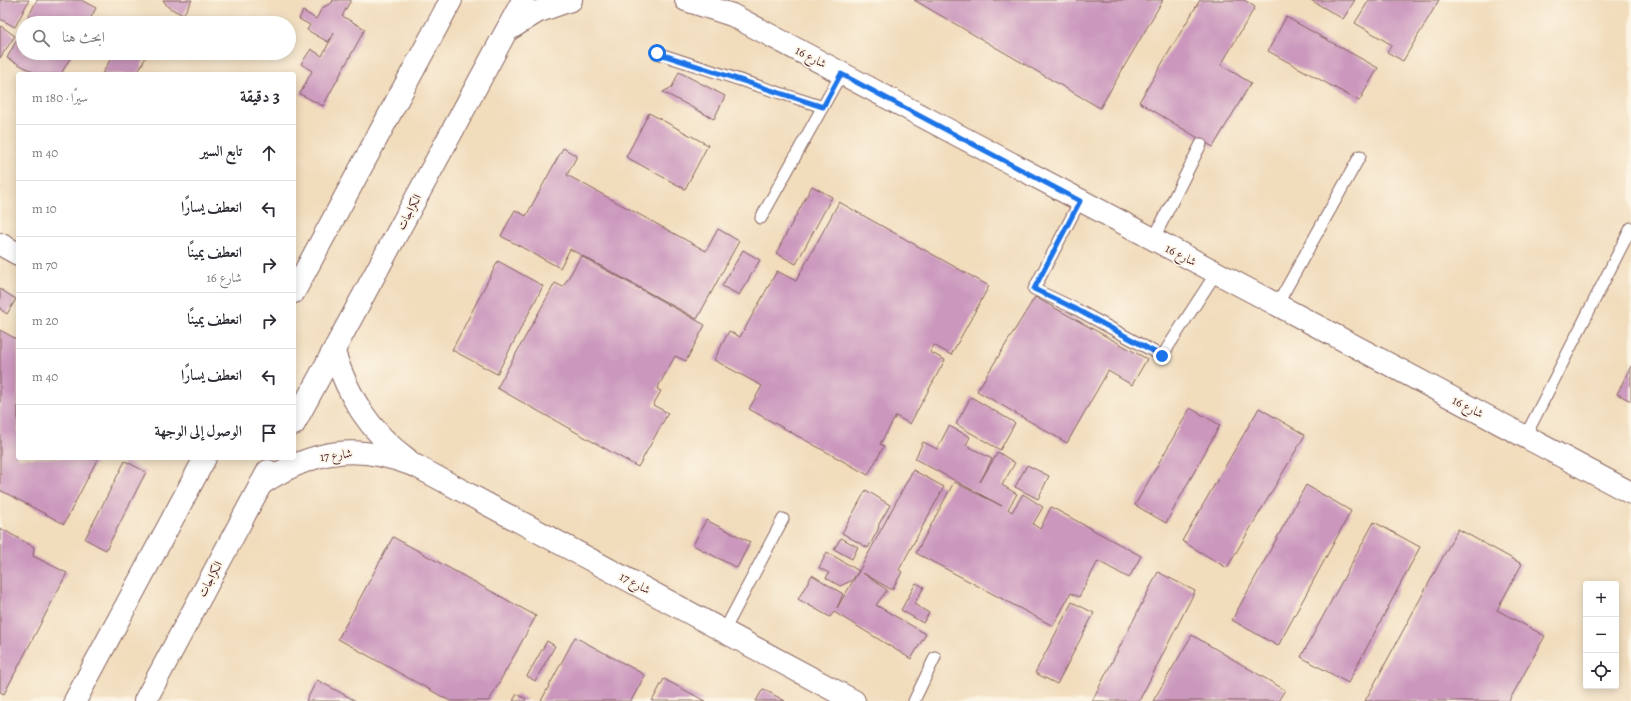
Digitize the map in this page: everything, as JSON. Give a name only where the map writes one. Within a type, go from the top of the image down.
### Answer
[{"type":"street","points":[[296,288],[450,0]]},
{"type":"street","name":"الكراجات","points":[[296,420],[523,0]]},
{"type":"street","points":[[508,30],[537,12],[571,0]]},
{"type":"street","name":"شارع 16","points":[[686,0],[732,16],[1631,493]]},
{"type":"street","name":"شارع 16","points":[[711,0],[732,16]]},
{"type":"street","points":[[0,244],[16,253]]},
{"type":"street","name":"شارع 17","points":[[334,352],[341,374],[351,396],[364,417],[397,452],[416,466]]},
{"type":"street","name":"شارع 17","points":[[261,484],[281,471],[302,461],[325,454],[348,452],[371,453],[394,458],[416,466],[854,701]]},
{"type":"street","points":[[75,701],[204,460]]},
{"type":"street","name":"الكراجات","points":[[145,701],[275,460]]},
{"type":"lane","points":[[657,53],[823,107]]},
{"type":"lane","points":[[761,218],[841,74]]},
{"type":"lane","points":[[1153,240],[1201,144]]},
{"type":"lane","points":[[1277,305],[1360,156]]},
{"type":"lane","points":[[1080,201],[1034,289],[1074,308],[1162,356],[1216,273]]},
{"type":"lane","points":[[1525,437],[1631,228]]},
{"type":"lane","points":[[724,631],[783,519]]},
{"type":"lane","points":[[914,701],[935,657]]},
{"type":"building","points":[[0,0],[29,0],[21,16],[16,16],[15,27],[0,19]]},
{"type":"building","points":[[37,0],[81,0],[96,8],[92,16],[29,16]]},
{"type":"building","points":[[163,0],[192,0],[183,15],[168,7]]},
{"type":"building","points":[[332,0],[351,0],[342,16],[365,29],[323,106],[300,94],[312,71],[301,64],[311,49],[322,56],[334,33],[328,42],[307,30],[310,25],[299,19],[303,11],[316,19],[322,8],[333,2]]},
{"type":"building","points":[[914,0],[1163,0],[1100,108]]},
{"type":"building","points":[[1200,0],[1244,0],[1255,7],[1221,65],[1251,83],[1213,147],[1139,102]]},
{"type":"building","points":[[1311,0],[1355,0],[1343,19]]},
{"type":"building","points":[[1369,0],[1439,0],[1403,61],[1387,52],[1392,45],[1355,23]]},
{"type":"building","points":[[1286,17],[1378,68],[1359,101],[1268,51]]},
{"type":"building","points":[[1,26],[15,36],[0,58],[0,28]]},
{"type":"building","points":[[16,41],[16,60],[69,60],[62,72],[33,72],[7,58]]},
{"type":"building","points":[[110,60],[144,60],[138,72],[103,72]]},
{"type":"building","points":[[679,72],[725,96],[714,119],[663,92],[672,87]]},
{"type":"building","points":[[649,113],[708,145],[685,189],[626,157]]},
{"type":"building","points":[[563,148],[577,156],[567,175],[706,251],[718,229],[739,241],[697,319],[570,249],[560,268],[501,236],[515,210],[526,216]]},
{"type":"building","points":[[812,186],[832,197],[796,264],[776,253]]},
{"type":"building","points":[[839,202],[989,286],[951,355],[934,345],[930,352],[945,360],[910,424],[896,416],[880,444],[884,446],[868,475],[749,409],[762,386],[714,360],[729,331],[740,337],[777,271],[796,281]]},
{"type":"building","points":[[743,250],[760,260],[739,295],[722,286]]},
{"type":"building","points":[[581,256],[705,325],[686,361],[675,356],[657,389],[661,391],[653,405],[668,413],[638,467],[497,388],[555,283],[563,287]]},
{"type":"building","points":[[498,261],[543,286],[497,374],[452,350]]},
{"type":"building","points":[[0,289],[16,299],[7,314],[0,309]]},
{"type":"building","points":[[1035,297],[1147,359],[1132,385],[1108,371],[1067,443],[977,391]]},
{"type":"building","points":[[0,330],[16,339],[16,460],[97,460],[64,524],[0,490]]},
{"type":"building","points":[[1631,366],[1631,401],[1617,394]]},
{"type":"building","points":[[971,397],[1015,423],[1000,450],[956,424]]},
{"type":"building","points":[[1190,408],[1220,425],[1166,523],[1135,505]]},
{"type":"building","points":[[1259,408],[1305,435],[1227,568],[1182,541]]},
{"type":"building","points":[[949,426],[970,437],[966,445],[992,459],[980,482],[998,452],[1015,463],[1002,485],[1017,494],[1008,509],[1012,512],[1023,494],[1043,507],[1033,524],[1040,529],[1051,507],[1141,556],[1129,578],[1098,561],[1079,597],[1071,593],[1053,626],[916,553],[954,482],[1002,506],[915,459],[923,442],[937,449]]},
{"type":"building","points":[[125,461],[146,472],[106,550],[85,539]]},
{"type":"building","points":[[1027,465],[1049,476],[1038,499],[1015,487]]},
{"type":"building","points":[[913,470],[944,487],[899,570],[902,572],[892,590],[863,573],[887,590],[876,605],[926,634],[911,659],[834,612],[830,617],[798,599],[812,575],[843,594],[837,608],[859,571]]},
{"type":"building","points":[[1306,485],[1351,511],[1278,646],[1232,620]]},
{"type":"building","points":[[866,490],[890,505],[868,548],[842,533]]},
{"type":"building","points":[[706,520],[750,542],[737,568],[693,545]]},
{"type":"building","points":[[1374,522],[1420,547],[1348,683],[1301,657]]},
{"type":"building","points":[[0,528],[34,547],[33,556],[67,573],[4,694],[0,692]]},
{"type":"building","points":[[1458,529],[1522,564],[1497,610],[1545,636],[1509,701],[1365,701]]},
{"type":"building","points":[[393,537],[536,616],[489,701],[450,701],[338,639]]},
{"type":"building","points":[[841,538],[858,547],[852,559],[834,549]]},
{"type":"building","points":[[827,552],[859,571],[851,581],[840,586],[826,578],[829,573],[819,568]]},
{"type":"building","points":[[1158,572],[1195,591],[1139,701],[1092,701]]},
{"type":"building","points":[[916,583],[924,587],[914,604],[929,613],[923,623],[901,610]]},
{"type":"building","points":[[1072,602],[1094,613],[1057,684],[1035,673]]},
{"type":"building","points":[[1192,635],[1285,690],[1278,701],[1153,701]]},
{"type":"building","points":[[575,637],[645,675],[631,701],[541,701]]},
{"type":"building","points":[[547,641],[555,646],[535,681],[527,676]]},
{"type":"building","points":[[664,679],[705,701],[652,701]]},
{"type":"building","points":[[317,680],[356,701],[306,701]]},
{"type":"building","points":[[763,689],[785,701],[756,701]]},
{"type":"building","points":[[517,694],[526,699],[525,701],[513,701]]},
{"type":"route","points":[[657,53],[823,107],[841,74],[1080,201],[1034,289],[1074,308],[1162,356]]}]
